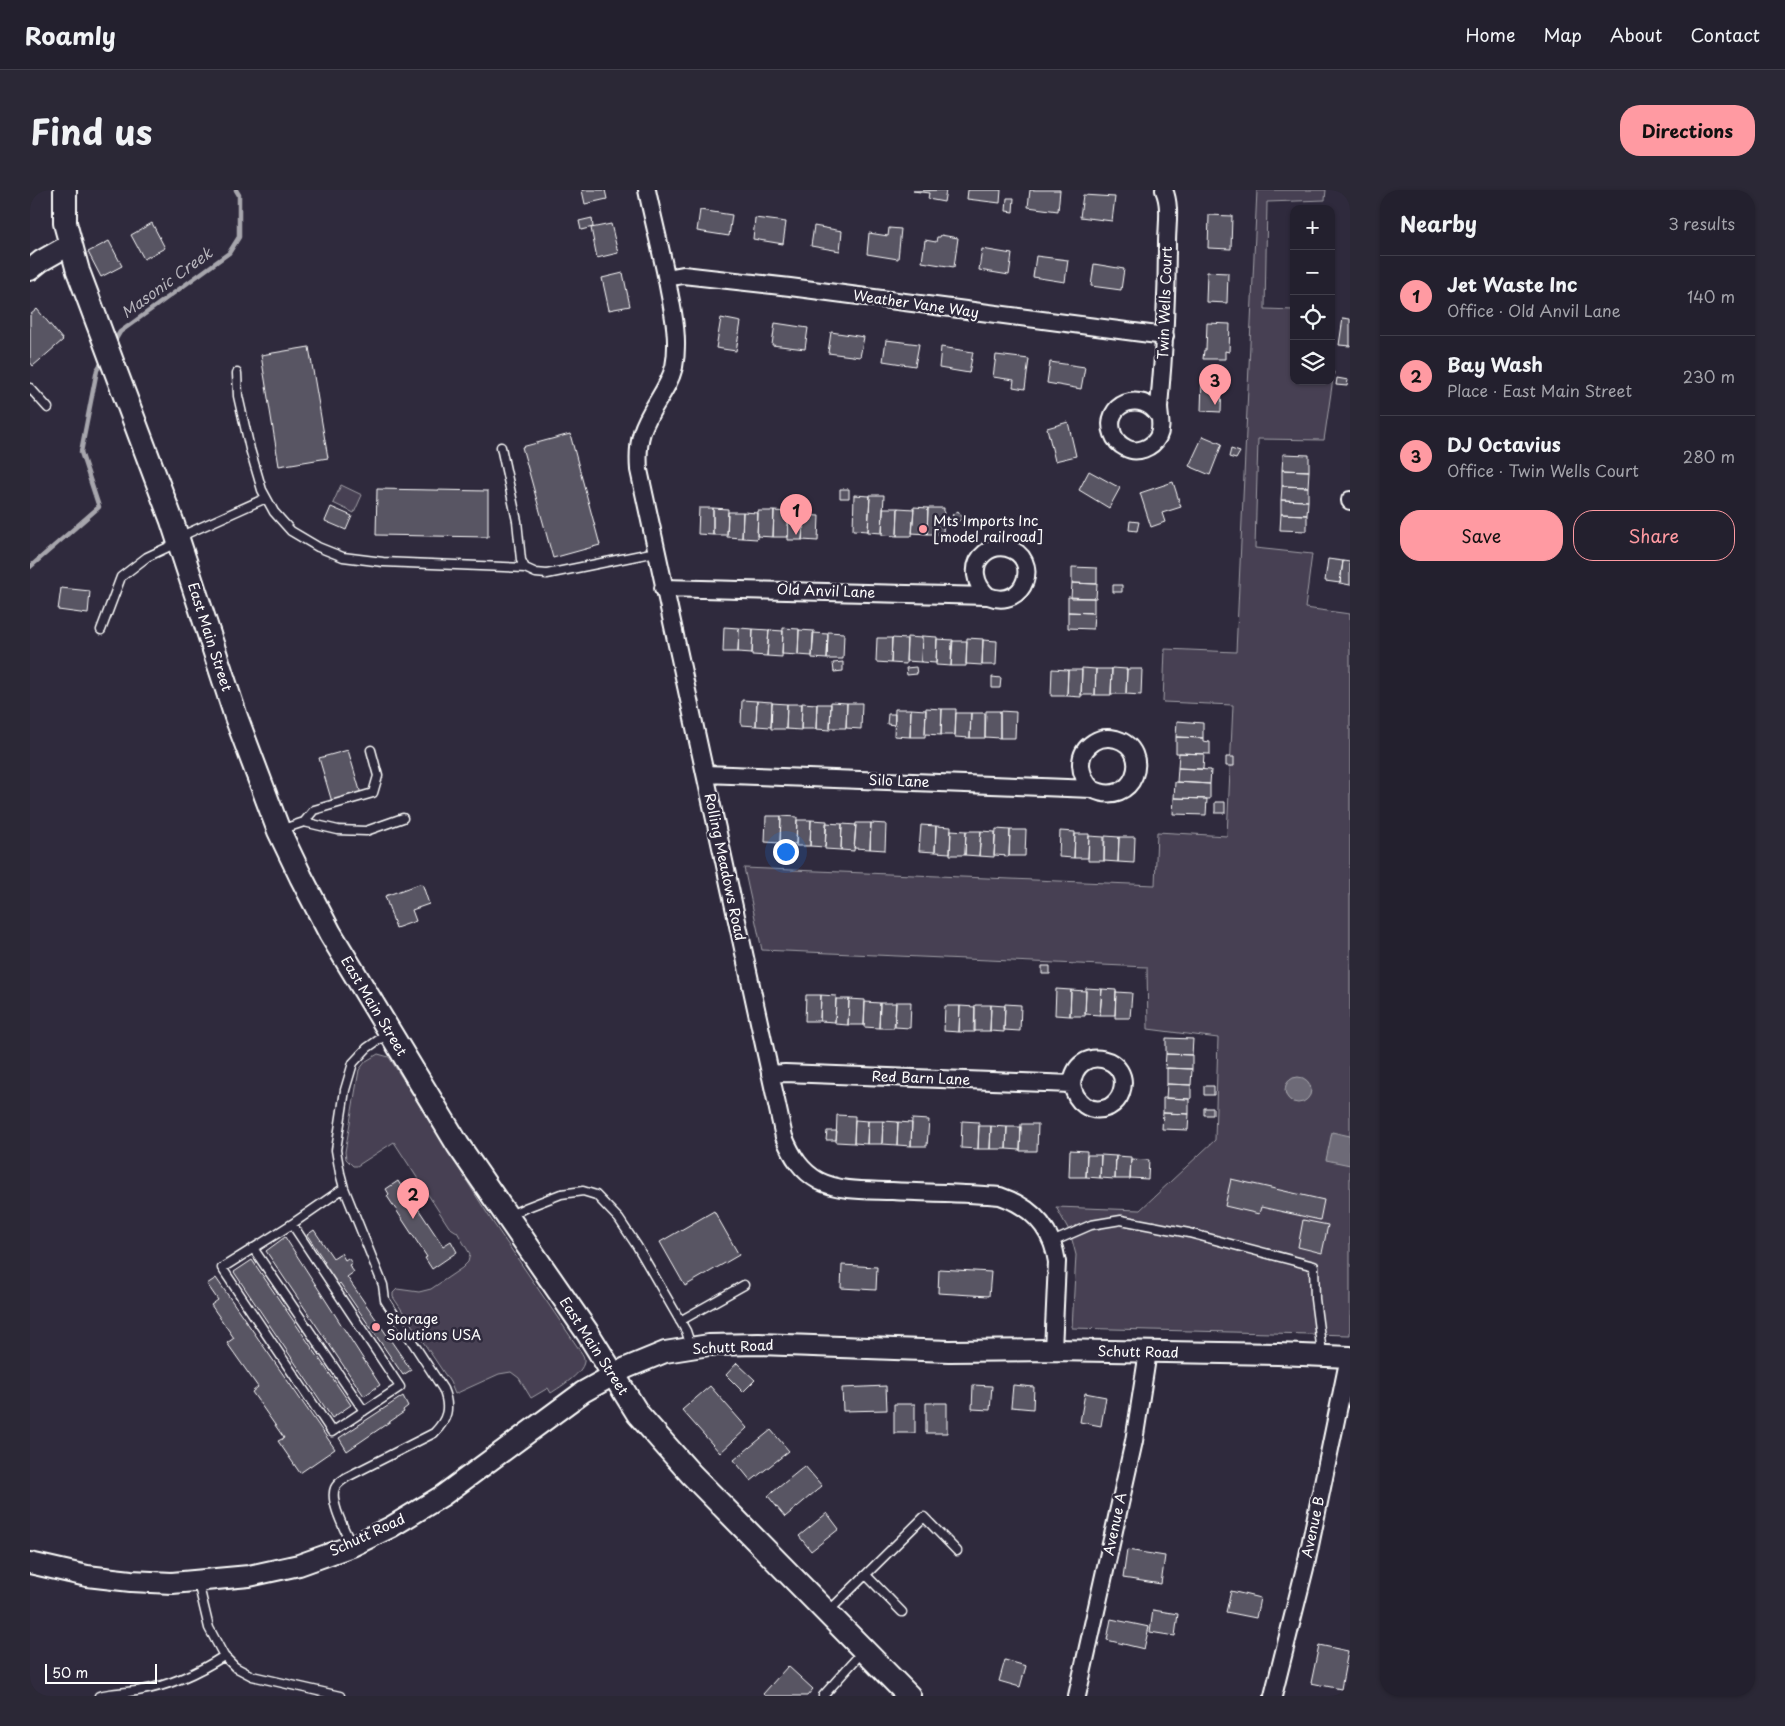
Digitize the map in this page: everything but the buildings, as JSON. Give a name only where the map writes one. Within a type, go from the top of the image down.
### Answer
[{"type":"main road","name":"East Main Street","points":[[65,190],[65,223],[78,272],[179,542],[236,717],[279,831],[330,933],[458,1146],[587,1332],[638,1414],[691,1474],[909,1696]]},
{"type":"street","name":"Rolling Meadows Road","points":[[647,190],[667,278],[675,322],[676,343],[674,367],[662,395],[645,424],[638,450],[638,470],[784,1137],[791,1154],[803,1169],[820,1182],[860,1190],[1000,1196],[1013,1201],[1032,1214],[1044,1227],[1055,1252],[1057,1273],[1054,1350]]},
{"type":"street","name":"Twin Wells Court","points":[[1159,416],[1165,336],[1168,204],[1164,190]]},
{"type":"street","points":[[30,270],[41,261],[71,244]]},
{"type":"street","name":"Weather Vane Way","points":[[667,278],[684,274],[1165,336]]},
{"type":"street","name":"Old Anvil Lane","points":[[663,588],[988,596]]},
{"type":"street","name":"Silo Lane","points":[[705,774],[1092,788]]},
{"type":"street","name":"Red Barn Lane","points":[[770,1074],[1072,1084]]},
{"type":"street","name":"Schutt Road","points":[[30,1563],[87,1576],[131,1581],[198,1582],[249,1576],[299,1565],[352,1546],[391,1527],[442,1496],[583,1392],[626,1368],[665,1352],[709,1345],[759,1344],[949,1351],[1054,1350],[1350,1357]]},
{"type":"street","name":"Avenue A","points":[[1077,1696],[1134,1441],[1148,1352]]},
{"type":"street","name":"Avenue B","points":[[1273,1696],[1307,1560],[1350,1357]]},
{"type":"lane","points":[[237,373],[238,396],[262,490],[274,512],[291,531],[318,547],[343,557],[383,562],[525,568],[536,573],[547,574],[656,552]]},
{"type":"lane","points":[[30,388],[48,408]]},
{"type":"lane","points":[[501,447],[517,522],[521,560],[525,568]]},
{"type":"lane","points":[[101,630],[121,578],[147,557],[179,542],[188,533],[266,498]]},
{"type":"lane","points":[[279,831],[304,822],[314,810],[372,793],[378,776],[371,750]]},
{"type":"lane","points":[[304,822],[338,830],[366,830],[403,818]]},
{"type":"lane","points":[[352,1546],[335,1504],[336,1488],[340,1481],[434,1433],[442,1425],[448,1408],[448,1399],[443,1389],[385,1300],[382,1285],[344,1188],[336,1150],[344,1090],[353,1063],[367,1048],[389,1032]]},
{"type":"lane","points":[[292,1224],[400,1387],[332,1432],[222,1268],[292,1224],[344,1188]]},
{"type":"lane","points":[[507,1217],[561,1194],[583,1191],[596,1196],[619,1219],[628,1232],[680,1321],[692,1348]]},
{"type":"lane","points":[[1052,1242],[1091,1225],[1121,1220],[1189,1233],[1314,1266],[1315,1299],[1321,1346],[1320,1356]]},
{"type":"lane","points":[[253,1248],[364,1411]]},
{"type":"lane","points":[[680,1321],[744,1285]]},
{"type":"lane","points":[[828,1613],[924,1517],[958,1551]]},
{"type":"lane","points":[[866,1575],[902,1612]]},
{"type":"lane","points":[[198,1582],[209,1628],[224,1656],[235,1667],[252,1676],[340,1696]]},
{"type":"lane","points":[[823,1696],[864,1649]]},
{"type":"lane","points":[[99,1696],[142,1690],[172,1683],[224,1656]]},
{"type":"shaded area","points":[[1257,190],[1326,190],[1325,200],[1267,202],[1265,309],[1290,310],[1290,385],[1332,385],[1324,440],[1258,439],[1255,548],[1312,554],[1305,608],[1350,614],[1350,1335],[1072,1328],[1076,1255],[1070,1232],[1056,1207],[1140,1210],[1215,1140],[1218,1038],[1148,1029],[1147,967],[762,950],[744,868],[1155,885],[1157,832],[1227,836],[1233,705],[1163,702],[1165,649],[1236,652]]},
{"type":"shaded area","points":[[341,485],[362,495],[354,513],[333,503]]},
{"type":"shaded area","points":[[378,1054],[389,1057],[492,1221],[583,1355],[584,1364],[577,1374],[551,1393],[548,1388],[531,1398],[519,1378],[511,1372],[499,1374],[455,1394],[450,1382],[393,1297],[393,1293],[397,1289],[419,1292],[431,1289],[462,1268],[468,1262],[470,1254],[457,1232],[449,1227],[394,1142],[357,1166],[353,1166],[346,1159],[345,1152],[359,1070],[366,1061]]},
{"type":"shaded area","points":[[1298,1077],[1307,1081],[1311,1090],[1307,1099],[1298,1103],[1289,1099],[1285,1090],[1289,1081]]},
{"type":"shaded area","points":[[1332,1132],[1350,1136],[1350,1165],[1326,1160]]},
{"type":"waterway","name":"Masonic Creek","points":[[113,344],[120,332],[229,253],[239,237],[239,195],[236,190]]},
{"type":"waterway","name":"Masonic Creek","points":[[30,567],[99,507],[81,452],[97,370],[104,359]]},
{"type":"place","name":"DJ Octavius","points":[[1215,405]]},
{"type":"place","name":"Mts Imports Inc [model railroad]","points":[[923,529]]},
{"type":"place","name":"Jet Waste Inc","points":[[796,535]]},
{"type":"place","name":"Bay Wash","points":[[413,1219]]},
{"type":"place","name":"Storage Solutions USA","points":[[376,1327]]}]
